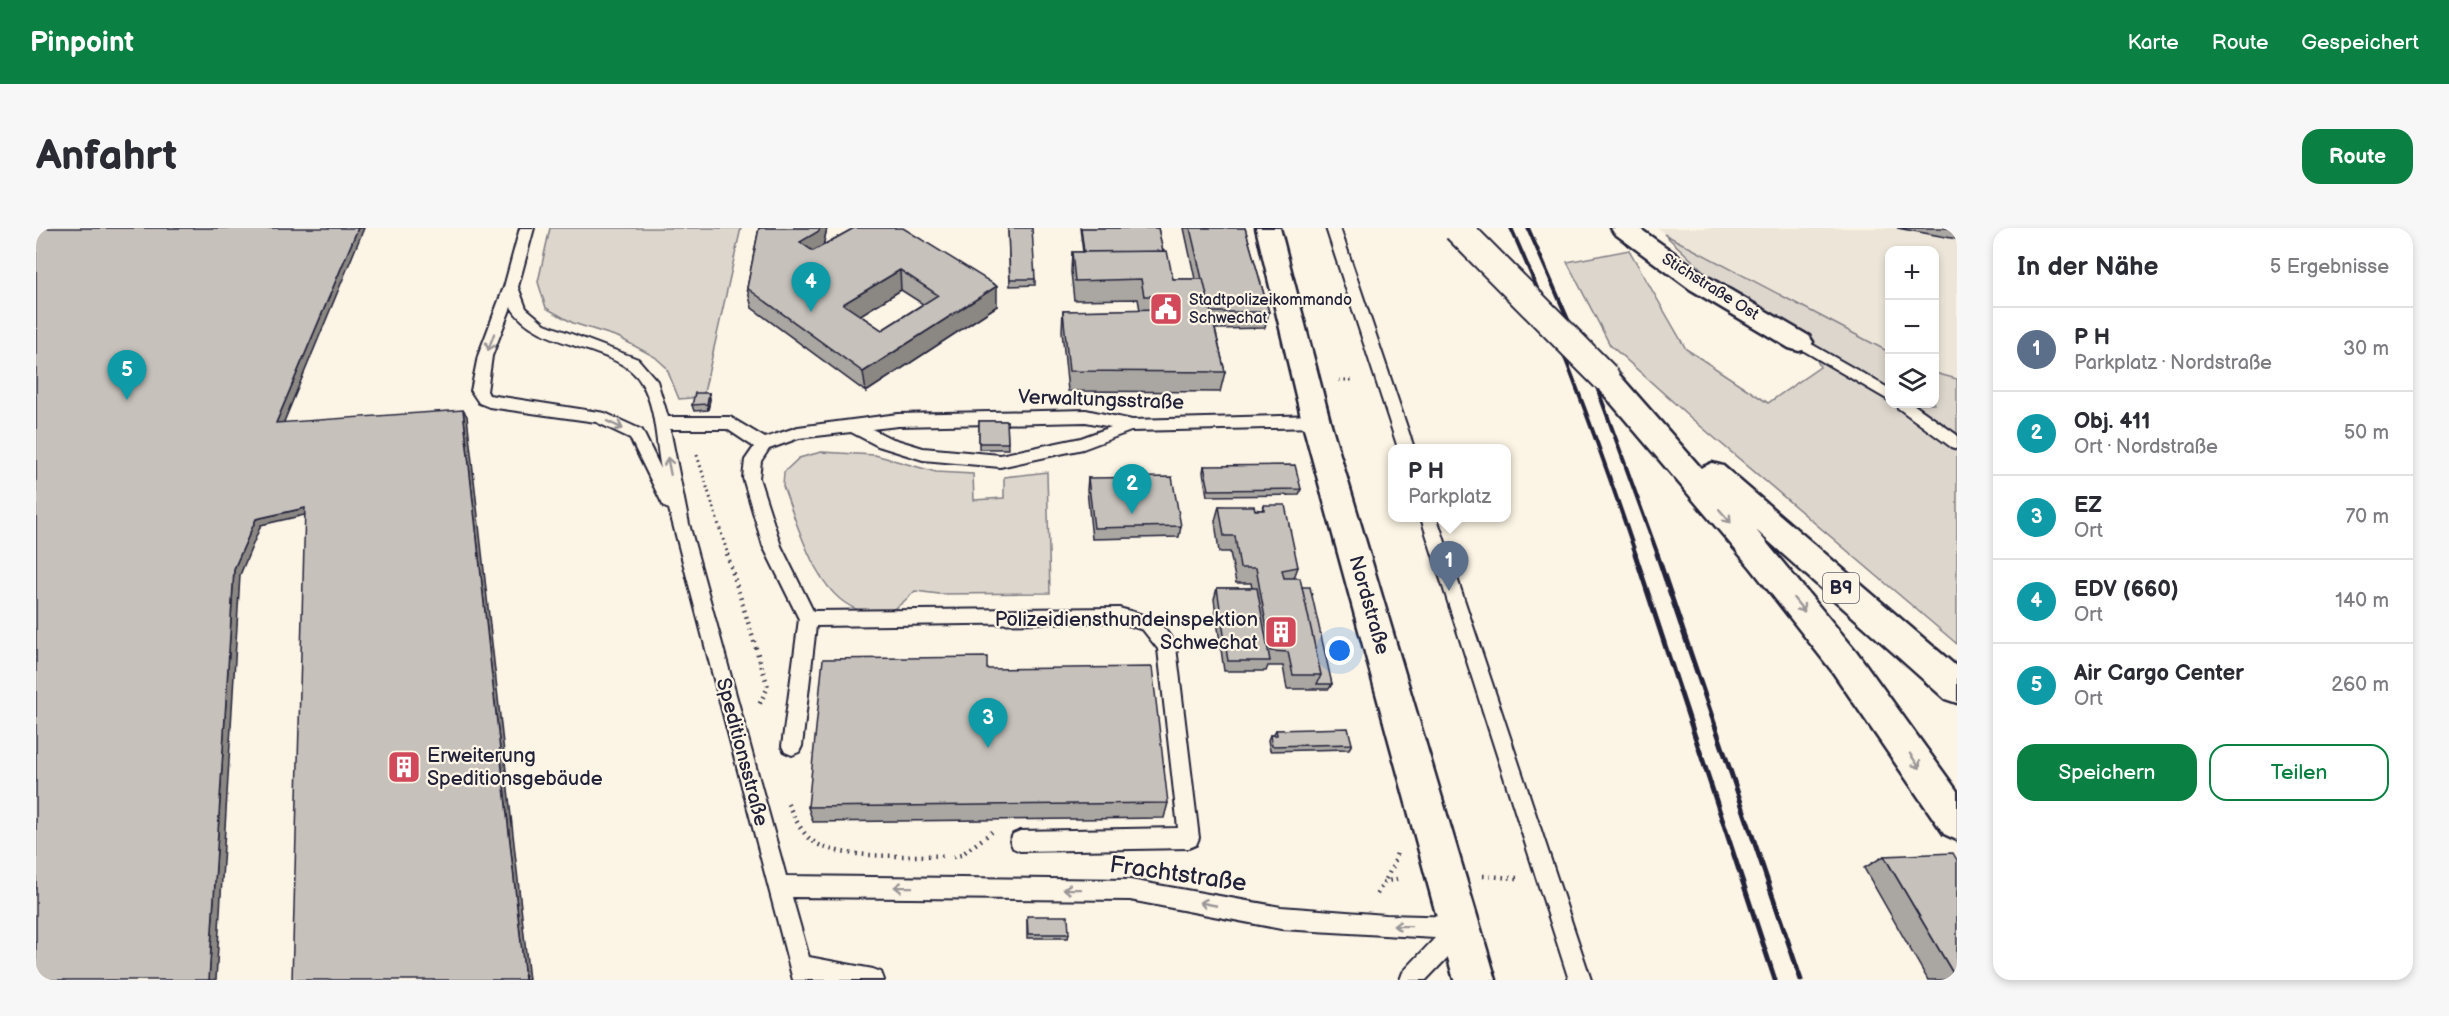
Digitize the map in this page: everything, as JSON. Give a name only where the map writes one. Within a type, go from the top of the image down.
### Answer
[{"type":"main road","name":"Nordstraße","points":[[1268,228],[1317,421],[1475,980]]},
{"type":"main road","name":"B9","points":[[1457,228],[1605,376],[1725,486],[1957,687]]},
{"type":"main road","name":"Stichstraße Ost","points":[[1623,228],[1699,283],[1799,342]]},
{"type":"main road","points":[[1605,376],[1762,559],[1844,661],[1957,822]]},
{"type":"lane","name":"Speditionsstraße","points":[[527,228],[511,287],[485,356],[479,392],[484,399],[494,403],[599,417],[636,434],[680,524]]},
{"type":"lane","points":[[1333,228],[1405,444]]},
{"type":"lane","name":"Speditionsstraße","points":[[511,287],[518,310],[540,327],[633,363],[649,381],[661,423],[680,524],[802,973]]},
{"type":"lane","points":[[1799,342],[1885,393]]},
{"type":"lane","points":[[1909,408],[1957,443]]},
{"type":"lane","name":"Verwaltungsstraße","points":[[763,445],[798,433],[898,420],[1086,416],[1132,426],[1317,421]]},
{"type":"lane","points":[[661,423],[730,423],[763,445],[753,460],[750,478],[772,546],[808,619],[792,746]]},
{"type":"lane","points":[[850,425],[884,442],[923,454],[1000,461],[1083,443],[1132,426]]},
{"type":"lane","points":[[1430,522],[1580,980]]},
{"type":"lane","points":[[808,619],[1119,615],[1149,624],[1167,647],[1189,838],[1020,842]]},
{"type":"lane","name":"Frachtstraße","points":[[778,886],[1130,890],[1281,918],[1386,926],[1460,928]]},
{"type":"lane","points":[[1411,980],[1460,928]]},
{"type":"lane","points":[[802,973],[873,980]]},
{"type":"path","points":[[1477,878],[1485,876],[1549,880]]},
{"type":"path","points":[[1377,894],[1380,883],[1386,879],[1397,879]]},
{"type":"shaded area","points":[[550,228],[741,228],[703,397],[679,399],[666,367],[655,357],[618,337],[573,323],[546,308],[538,282]]},
{"type":"shaded area","points":[[1658,228],[1957,228],[1957,379],[1939,374],[1939,246],[1885,246],[1885,350],[1664,234]]},
{"type":"shaded area","points":[[1664,234],[1885,350],[1885,408],[1939,408],[1939,374],[1957,379],[1957,644],[1691,418],[1610,345],[1567,262],[1629,250],[1686,349],[1768,403],[1820,367],[1806,337],[1711,278]]},
{"type":"shaded area","points":[[821,452],[875,455],[936,472],[973,474],[974,500],[1004,498],[1004,477],[1047,472],[1050,593],[939,594],[915,591],[897,607],[880,613],[863,611],[847,604],[833,593],[811,559],[783,486],[784,472],[799,458]]},
{"type":"building","points":[[36,228],[358,228],[276,423],[463,410],[525,980],[292,980],[305,508],[256,519],[234,569],[209,980],[36,980]]},
{"type":"building","points":[[759,228],[820,228],[819,231],[800,242],[813,251],[854,228],[903,228],[997,286],[863,372],[747,288]],"holes":[[[900,270],[938,295],[882,330],[843,304]]]},
{"type":"building","points":[[1008,228],[1032,228],[1035,279],[1010,279]]},
{"type":"building","points":[[1081,228],[1158,228],[1163,251],[1084,252]]},
{"type":"building","points":[[1190,228],[1245,228],[1269,312],[1211,312]]},
{"type":"building","points":[[1167,251],[1173,279],[1203,279],[1225,372],[1069,371],[1063,311],[1162,309],[1160,296],[1144,296],[1141,279],[1075,281],[1072,252]]},
{"type":"building","points":[[695,393],[709,393],[707,404],[692,405]]},
{"type":"building","points":[[979,421],[1007,421],[1008,443],[979,443]]},
{"type":"building","points":[[1295,465],[1301,489],[1209,490],[1204,466]]},
{"type":"building","points":[[1172,477],[1181,526],[1094,528],[1088,478]]},
{"type":"building","name":"Polizeidiensthundeinspektion Schwechat","points":[[1264,505],[1285,505],[1298,567],[1282,570],[1284,578],[1300,578],[1321,675],[1293,675],[1288,652],[1271,651],[1256,568],[1240,568],[1235,536],[1224,536],[1219,506],[1254,506],[1255,510],[1264,510]]},
{"type":"building","points":[[1302,587],[1310,587],[1332,684],[1317,684],[1321,675]]},
{"type":"building","points":[[1217,588],[1257,588],[1270,661],[1228,661]]},
{"type":"building","points":[[987,657],[987,669],[1152,667],[1168,803],[808,807],[823,659]]},
{"type":"building","points":[[1348,728],[1352,744],[1272,746],[1270,735],[1277,735],[1276,730]]},
{"type":"building","points":[[1953,853],[1957,860],[1957,980],[1884,856]]},
{"type":"building","points":[[1027,916],[1068,916],[1069,934],[1028,934]]},
{"type":"railway","points":[[1511,228],[1578,390],[1636,555]]},
{"type":"railway","points":[[1528,228],[1594,379],[1658,555]]},
{"type":"railway","points":[[1635,554],[1775,980]]},
{"type":"railway","points":[[1657,554],[1801,980]]},
{"type":"place","name":"Stadtpolizeikommando Schwechat","points":[[1166,309]]},
{"type":"place","name":"EDV (660)","points":[[811,312]]},
{"type":"place","name":"Air Cargo Center","points":[[127,400]]},
{"type":"place","name":"Obj. 411","points":[[1132,514]]},
{"type":"place","name":"P H","points":[[1449,591]]},
{"type":"place","name":"Polizeidiensthundeinspektion Schwechat","points":[[1281,632]]},
{"type":"place","name":"EZ","points":[[988,748]]},
{"type":"place","name":"Erweiterung Speditionsgebäude","points":[[404,767]]}]
